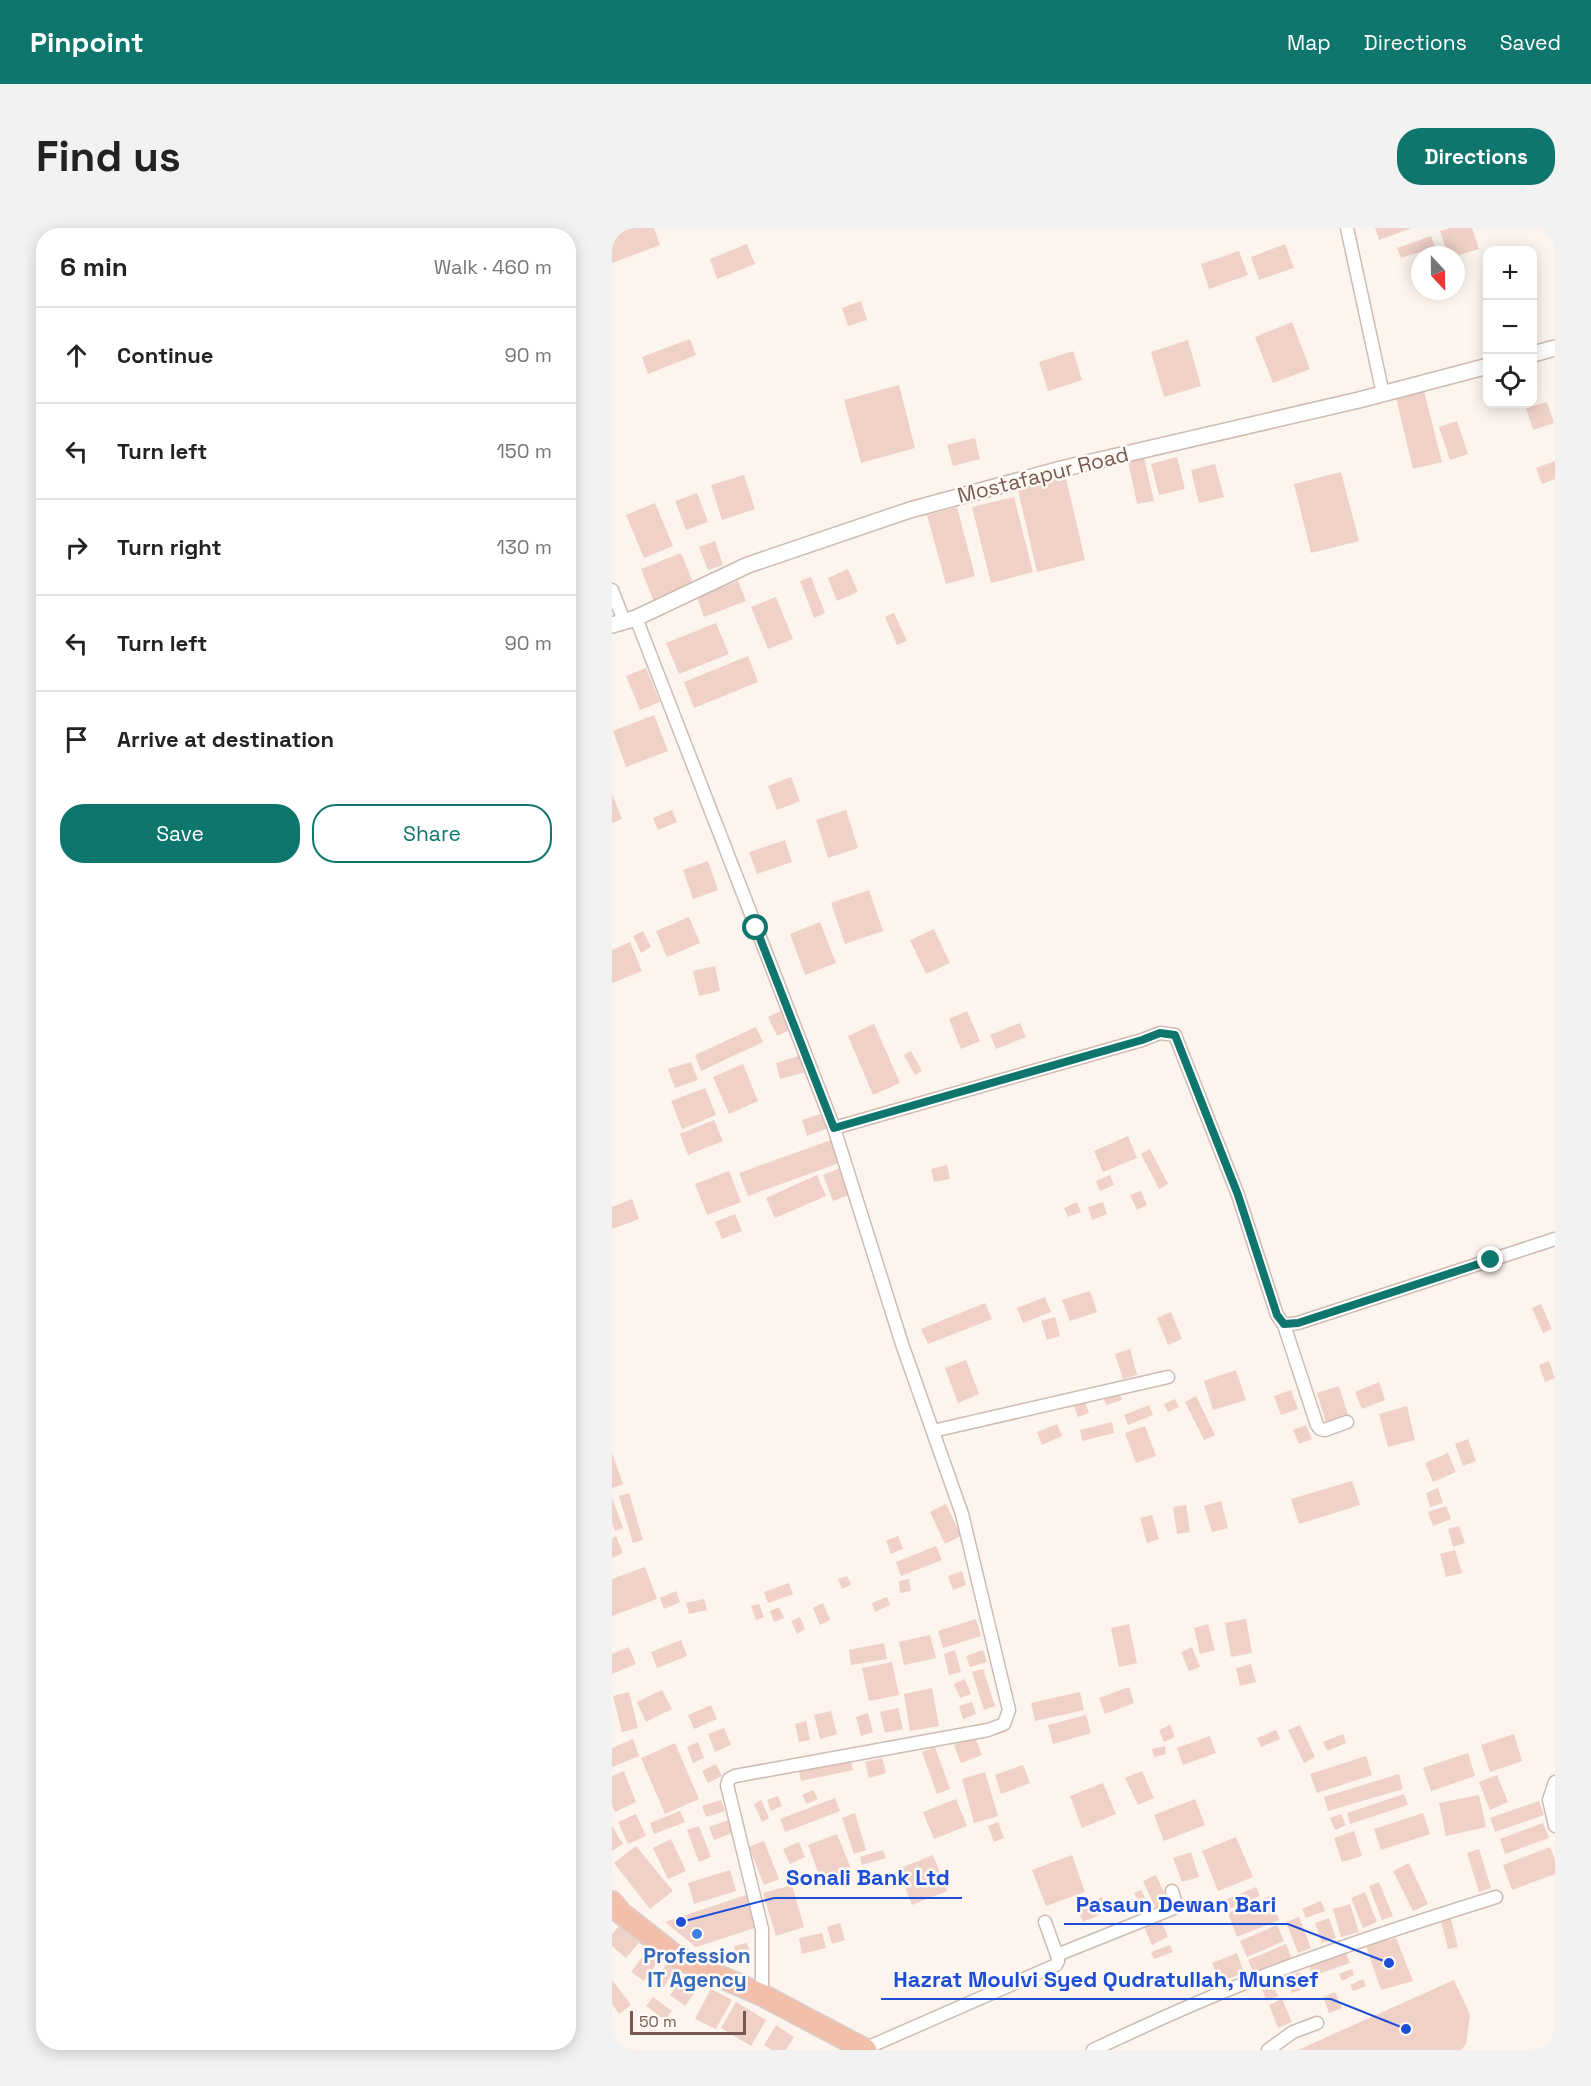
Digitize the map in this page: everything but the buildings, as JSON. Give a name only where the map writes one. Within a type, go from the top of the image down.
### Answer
[{"type":"highway","points":[[612,1902],[621,1913],[678,1958],[762,1995],[865,2050]]},
{"type":"street","points":[[1347,228],[1383,394]]},
{"type":"street","points":[[1537,353],[1555,348]]},
{"type":"street","name":"Mostafapur Road","points":[[624,621],[748,564],[910,510],[1061,469],[1383,394],[1483,367]]},
{"type":"street","points":[[612,590],[834,1128],[902,1344],[962,1514],[1009,1710],[1004,1725],[988,1730],[735,1776],[729,1779],[727,1785],[762,1929],[762,1995]]},
{"type":"street","points":[[834,1128],[1160,1033],[1175,1035],[1238,1195],[1277,1315],[1284,1324],[1317,1425],[1320,1429],[1325,1430],[1347,1422]]},
{"type":"street","points":[[1284,1324],[1298,1323],[1555,1239]]},
{"type":"street","points":[[933,1431],[1168,1377]]},
{"type":"street","points":[[1555,1782],[1549,1800],[1555,1826]]},
{"type":"street","points":[[1057,1955],[1173,1908],[1176,1905],[1172,1891]]},
{"type":"street","points":[[1093,2050],[1158,2020],[1265,1976],[1388,1931],[1496,1897]]},
{"type":"street","points":[[865,2050],[1056,1965],[1057,1955],[1045,1922]]},
{"type":"street","points":[[1268,2050],[1293,2032],[1317,2023]]},
{"type":"place","name":"Sonali Bank Ltd","points":[[681,1922]]},
{"type":"place","name":"Profession IT Agency","points":[[697,1934]]},
{"type":"place","name":"Pasaun Dewan Bari","points":[[1389,1963]]},
{"type":"place","name":"Hazrat Moulvi Syed Qudratullah, Munsef","points":[[1406,2029]]},
{"type":"route","points":[[756,928],[834,1128],[1160,1033],[1175,1035],[1238,1195],[1277,1315],[1284,1324],[1298,1323],[1491,1260]]}]
